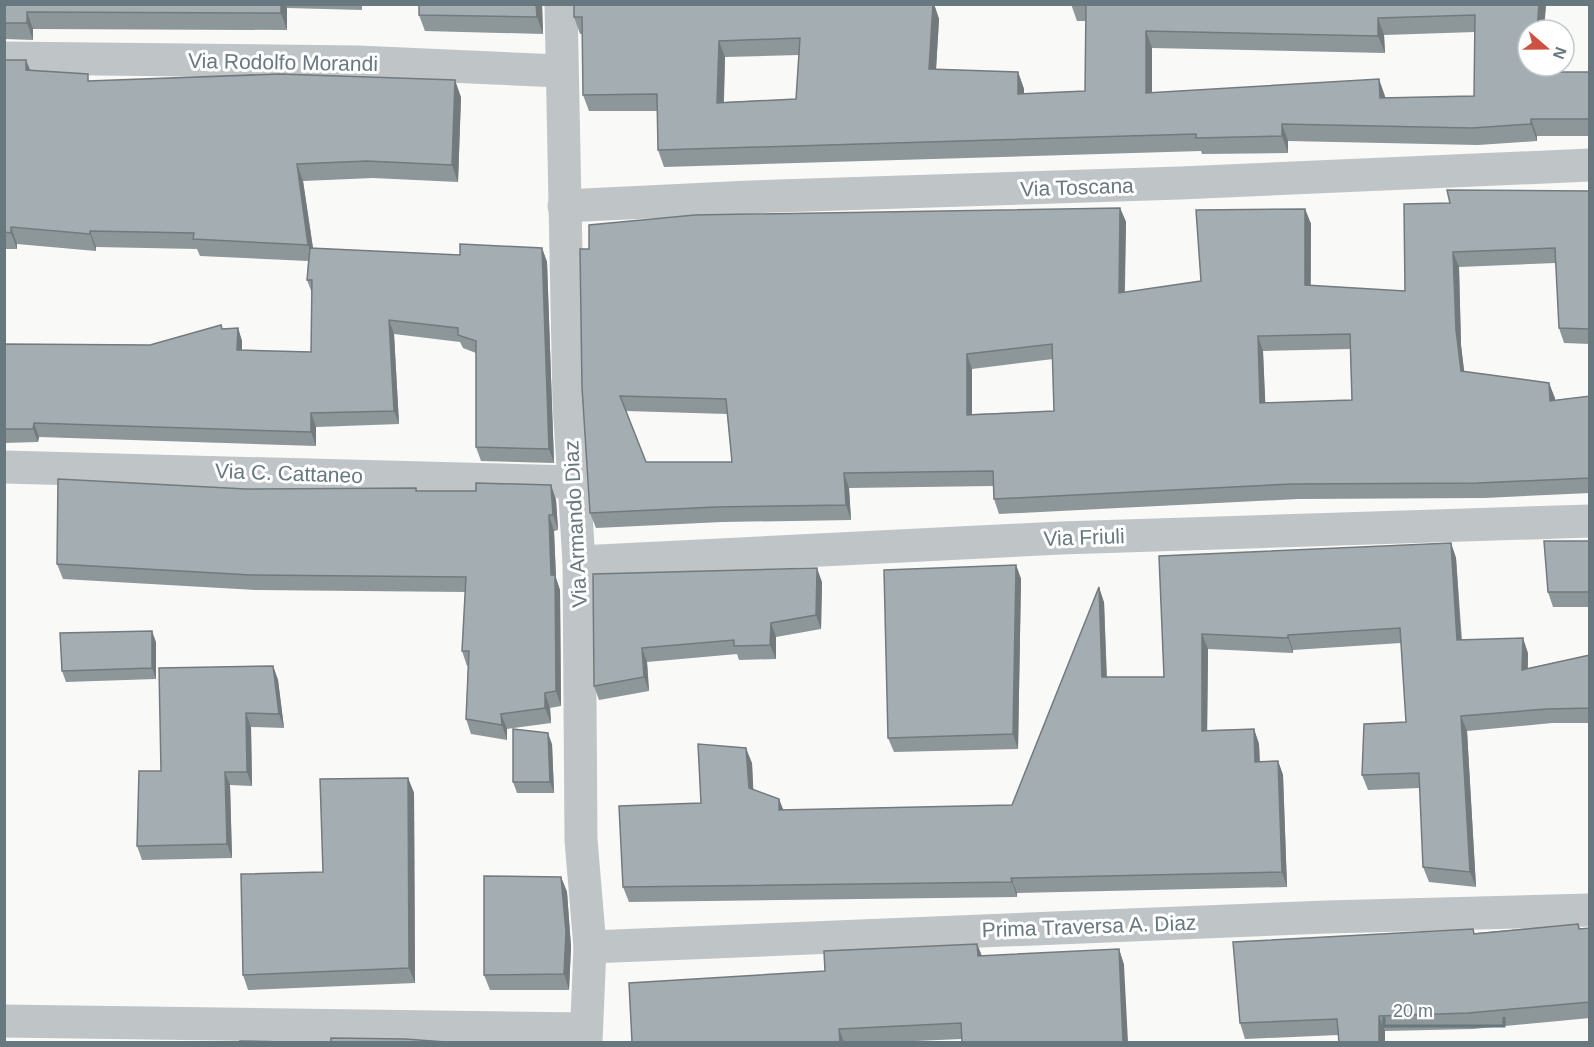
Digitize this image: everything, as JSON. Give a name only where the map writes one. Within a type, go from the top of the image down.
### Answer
[{"type":"street","name":"Via Armando Diaz","points":[[561,4],[560,71],[564,206],[573,482],[579,562],[580,840],[590,947],[586,1036]]},
{"type":"street","name":"Via Rodolfo Morandi","points":[[4,58],[358,62],[560,71]]},
{"type":"street","name":"Via Toscana","points":[[564,206],[1590,165]]},
{"type":"street","name":"Via C. Cattaneo","points":[[4,467],[573,482]]},
{"type":"street","name":"Via Friuli","points":[[579,562],[1061,538],[1590,521]]},
{"type":"street","name":"Prima Traversa A. Diaz","points":[[590,947],[1338,916],[1590,910]]},
{"type":"street","points":[[4,1022],[586,1036]]},
{"type":"building","points":[[4,4],[281,4],[281,13],[27,12],[27,23],[4,23]]},
{"type":"building","points":[[419,4],[536,4],[537,17],[419,15]]},
{"type":"building","points":[[574,4],[933,4],[929,69],[1018,72],[1018,94],[1085,91],[1086,5],[1084,4],[1539,4],[1538,18],[1516,18],[1516,78],[1576,78],[1576,72],[1590,72],[1590,119],[1531,119],[1531,124],[1472,128],[1282,124],[1282,136],[1196,138],[1196,134],[658,150],[657,94],[583,95],[582,17],[574,17]],"holes":[[[1475,15],[1474,96],[1380,98],[1379,79],[1146,93],[1146,31],[1378,36],[1378,18]],[[800,38],[796,99],[717,103],[719,41]]]},
{"type":"building","points":[[4,60],[26,60],[26,70],[88,74],[88,81],[280,74],[455,80],[452,165],[367,161],[297,164],[308,245],[193,239],[194,233],[90,231],[90,234],[11,227],[11,233],[4,232]]},
{"type":"building","points":[[1447,190],[1590,191],[1590,329],[1559,328],[1555,248],[1453,252],[1456,330],[1461,371],[1549,383],[1550,401],[1590,396],[1590,478],[1478,483],[1292,484],[994,499],[993,471],[844,473],[846,505],[716,507],[590,513],[582,387],[580,249],[589,249],[589,225],[695,215],[1120,208],[1119,293],[1201,281],[1196,210],[1305,209],[1305,285],[1405,291],[1404,204],[1450,203]],"holes":[[[1350,334],[1352,400],[1260,403],[1258,336]],[[1052,344],[1054,411],[967,415],[967,354]],[[620,396],[726,399],[732,462],[646,462]]]},
{"type":"building","points":[[460,244],[542,248],[549,449],[476,447],[476,341],[458,335],[458,328],[389,320],[394,411],[311,413],[311,432],[34,423],[33,429],[4,429],[4,344],[150,345],[221,325],[222,329],[238,328],[237,350],[311,352],[312,280],[307,280],[310,248],[460,255]]},
{"type":"building","points":[[58,479],[246,489],[416,488],[416,491],[476,491],[476,483],[551,485],[553,515],[549,515],[551,575],[555,575],[556,691],[545,693],[545,708],[501,714],[502,725],[466,719],[469,651],[462,651],[466,577],[251,575],[57,564]]},
{"type":"building","points":[[1544,541],[1590,541],[1590,592],[1548,592]]},
{"type":"building","points":[[1451,543],[1457,640],[1523,638],[1522,670],[1590,655],[1590,708],[1461,716],[1470,872],[1423,867],[1419,773],[1362,775],[1364,724],[1406,722],[1400,628],[1288,635],[1288,638],[1202,634],[1202,731],[1254,729],[1255,762],[1278,761],[1282,872],[1011,878],[1012,882],[623,887],[619,806],[701,803],[698,744],[746,748],[749,788],[779,799],[779,810],[1012,805],[1099,587],[1102,677],[1164,677],[1159,556]]},
{"type":"building","points":[[1016,565],[1013,734],[888,738],[884,570]]},
{"type":"building","points":[[817,568],[816,615],[771,623],[770,645],[734,646],[734,640],[642,648],[644,677],[594,686],[593,574]]},
{"type":"building","points":[[152,631],[152,668],[62,671],[60,633]]},
{"type":"building","points":[[273,666],[279,714],[246,713],[247,772],[225,772],[227,844],[137,846],[139,771],[161,771],[159,668]]},
{"type":"building","points":[[513,729],[548,733],[550,782],[513,782]]},
{"type":"building","points":[[408,778],[409,968],[243,975],[241,874],[323,872],[320,779]]},
{"type":"building","points":[[484,876],[561,877],[566,932],[564,974],[484,975]]},
{"type":"building","points":[[1578,924],[1579,929],[1590,928],[1590,1002],[1468,1013],[1379,1016],[1379,1042],[1339,1042],[1337,1019],[1240,1023],[1233,942],[1473,929],[1474,934]]},
{"type":"building","points":[[977,944],[978,956],[1119,949],[1123,1042],[962,1042],[961,1023],[839,1029],[840,1042],[632,1042],[629,983],[825,971],[824,951]]},
{"type":"building","points":[[331,1038],[405,1039],[446,1042],[331,1042]]}]
